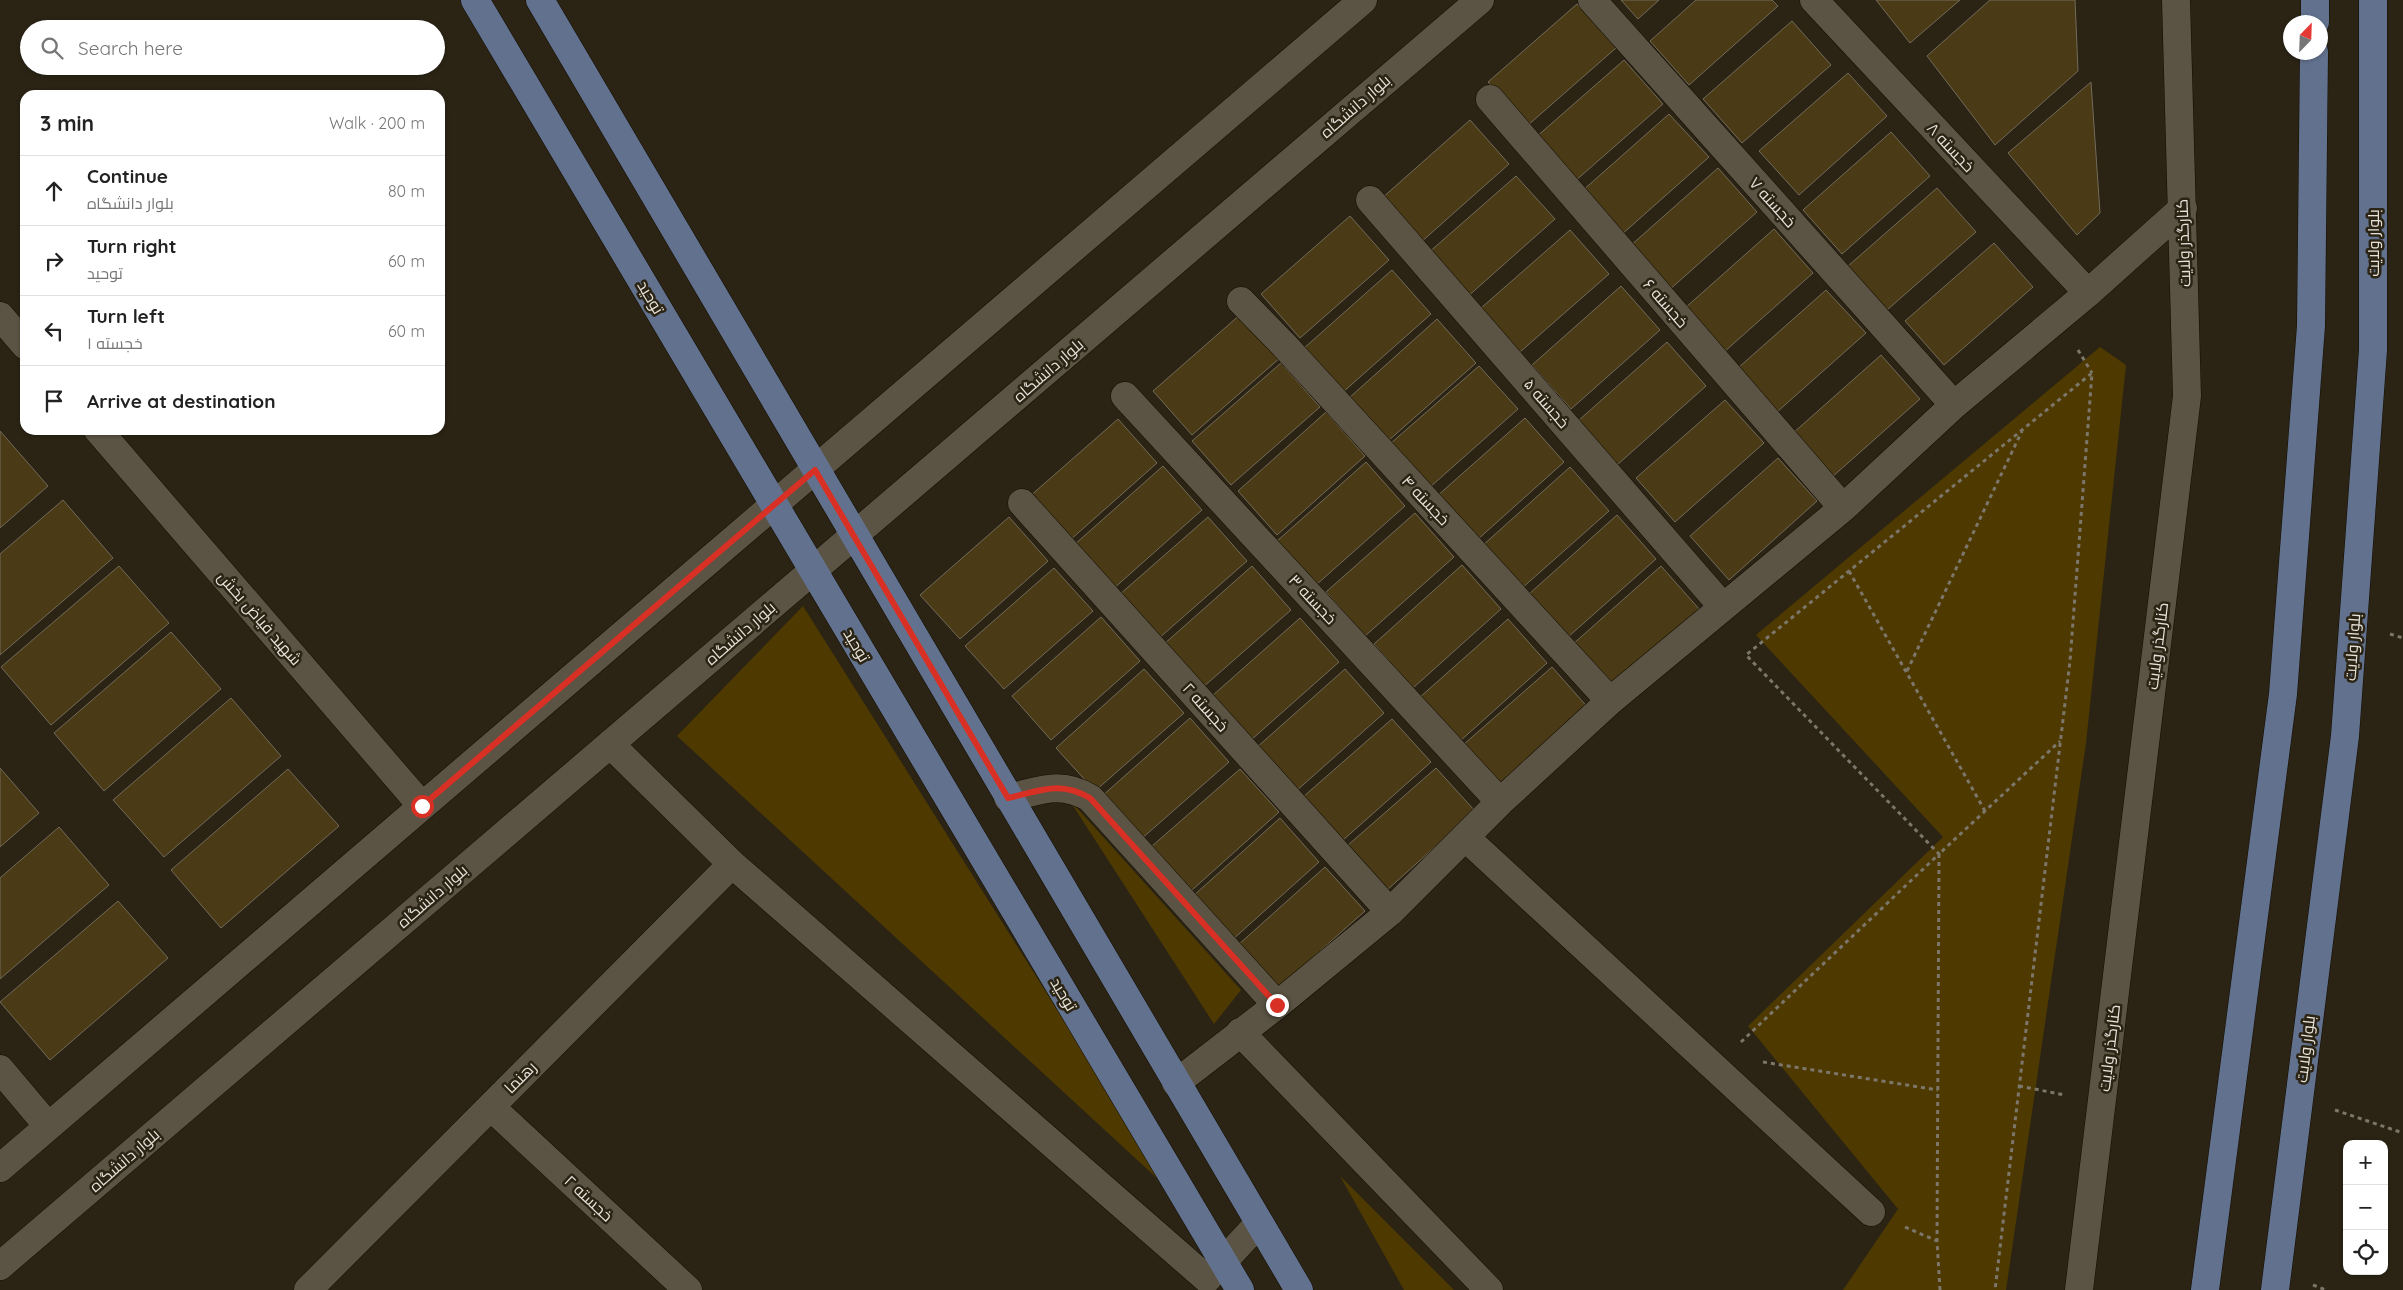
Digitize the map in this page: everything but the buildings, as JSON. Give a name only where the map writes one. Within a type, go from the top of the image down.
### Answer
[{"type":"main road","name":"توحید","points":[[475,0],[813,571],[1209,1277],[1240,1290]]},
{"type":"main road","points":[[540,0],[1299,1290]]},
{"type":"main road","points":[[2314,15],[2315,0]]},
{"type":"main road","name":"بلوار ولایت","points":[[2275,1290],[2345,736],[2373,350],[2373,0]]},
{"type":"main road","points":[[2205,1290],[2283,694],[2311,326],[2314,60]]},
{"type":"street","points":[[0,1168],[1363,0]]},
{"type":"street","name":"بلوار دانشگاه","points":[[0,1266],[1480,0]]},
{"type":"street","name":"خجسته ۷","points":[[1592,0],[1954,405]]},
{"type":"street","name":"خجسته ۸","points":[[1814,0],[2088,293]]},
{"type":"street","name":"کنارگذر ولایت","points":[[2080,1290],[2187,396],[2176,0]]},
{"type":"street","name":"خجسته ۶","points":[[1490,99],[1843,508]]},
{"type":"street","name":"خجسته ۵","points":[[1370,200],[1723,607]]},
{"type":"street","points":[[1176,1082],[1277,1005],[1390,912],[1500,802],[1610,700],[1843,508],[1954,405],[2088,293],[2183,208]]},
{"type":"street","name":"خجسته ۴","points":[[1241,301],[1283,344],[1610,700]]},
{"type":"street","points":[[0,316],[20,339]]},
{"type":"street","name":"خجسته ۳","points":[[1125,396],[1500,802]]},
{"type":"street","name":"شهید فیاض بخش","points":[[102,435],[422,806]]},
{"type":"street","name":"خجسته ۲","points":[[1022,503],[1390,912]]},
{"type":"street","points":[[610,744],[732,864],[1209,1277],[1259,1223]]},
{"type":"street","points":[[1008,798],[1060,787],[1075,790],[1090,798],[1277,1005]]},
{"type":"street","points":[[1466,838],[1722,1062],[1871,1212]]},
{"type":"street","name":"رهنما","points":[[308,1290],[732,864]]},
{"type":"street","points":[[1240,1032],[1489,1290]]},
{"type":"street","points":[[0,1069],[48,1126]]},
{"type":"street","name":"خجسته ۲","points":[[490,1107],[688,1290]]},
{"type":"path","points":[[1940,1290],[1937,1241],[1939,854],[1746,654],[2092,373],[2070,661],[1995,1290]]},
{"type":"path","points":[[1906,672],[2023,429]]},
{"type":"path","points":[[1849,570],[1985,811]]},
{"type":"path","points":[[1722,1062],[2060,741]]},
{"type":"path","points":[[1722,1062],[1938,1090]]},
{"type":"path","points":[[2019,1086],[2102,1102]]},
{"type":"path","points":[[2299,1098],[2403,1133]]},
{"type":"shaded area","points":[[2100,347],[2126,365],[2086,743],[2006,1290],[1843,1290],[1898,1209],[1748,1026],[1943,837],[1756,635]]},
{"type":"shaded area","points":[[803,606],[1172,1192],[677,736]]},
{"type":"shaded area","points":[[1068,798],[1241,990],[1214,1024]]},
{"type":"shaded area","points":[[1340,1176],[1454,1290],[1404,1290]]},
{"type":"route","points":[[422,806],[815,470],[1008,798],[1060,787],[1075,790],[1090,798],[1277,1005]]}]
